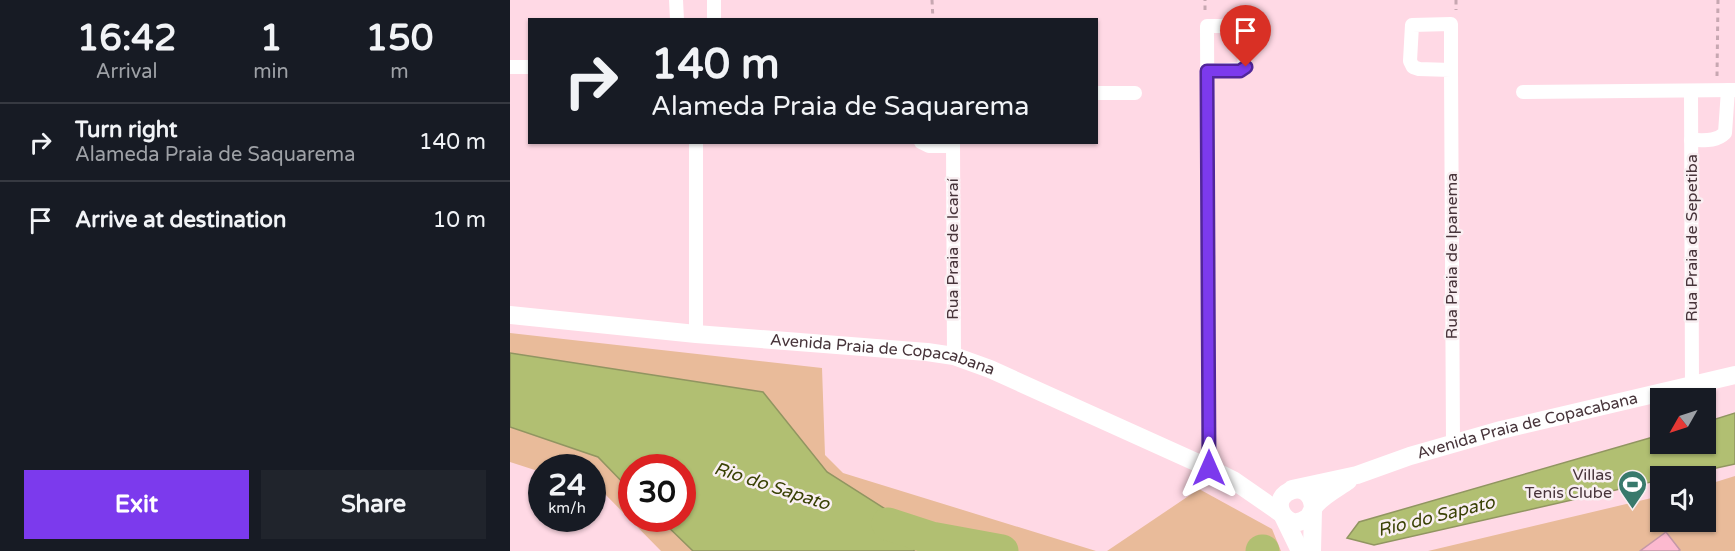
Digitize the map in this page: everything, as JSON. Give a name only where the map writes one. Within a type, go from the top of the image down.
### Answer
[{"type":"street","points":[[676,0],[677,18]]},
{"type":"street","points":[[714,0],[714,18]]},
{"type":"street","points":[[510,67],[528,67]]},
{"type":"street","name":"Rua Praia de Ipanema","points":[[1451,70],[1453,442]]},
{"type":"street","points":[[1207,71],[1209,468]]},
{"type":"street","points":[[1523,92],[1727,90],[1725,133],[1721,138],[1715,140],[1691,140]]},
{"type":"street","name":"Rua Praia de Sepetiba","points":[[1691,91],[1692,385]]},
{"type":"street","points":[[1098,93],[1136,93]]},
{"type":"street","points":[[696,144],[696,334]]},
{"type":"street","points":[[925,144],[929,146],[953,144]]},
{"type":"street","name":"Rua Praia de Icaraí","points":[[953,144],[954,356]]},
{"type":"street","name":"Avenida Praia de Copacabana","points":[[510,315],[696,334],[954,356],[990,369],[1209,468],[1233,480],[1283,514]]},
{"type":"street","name":"Avenida Praia de Copacabana","points":[[1233,480],[1291,490],[1358,475],[1453,442],[1735,375]]},
{"type":"street","name":"Avenida Praia de Copacabana","points":[[1313,509],[1358,475]]},
{"type":"street","points":[[1300,551],[1283,514],[1281,501],[1291,490],[1303,490],[1311,497],[1312,551]]},
{"type":"street","points":[[1283,514],[1291,521],[1300,522],[1308,518],[1313,509]]},
{"type":"path","points":[[932,0],[933,18]]},
{"type":"path","points":[[1718,0],[1727,90]]},
{"type":"shaded area","points":[[510,333],[822,368],[825,455],[843,473],[1096,551],[661,551],[642,532],[696,532],[696,454],[618,454],[618,507],[606,495],[606,454],[528,454],[528,468],[510,462]]},
{"type":"shaded area","name":"Villas Tenis Clube","points":[[1735,476],[1735,551],[1428,551],[1650,498],[1650,532],[1716,532],[1716,482]]},
{"type":"shaded area","points":[[1199,489],[1272,529],[1281,551],[1107,551]]},
{"type":"water","points":[[510,353],[763,392],[827,472],[931,538],[913,551],[693,551],[673,532],[696,532],[696,454],[618,454],[618,478],[606,465],[606,454],[589,454],[510,427]]},
{"type":"water","points":[[1735,413],[1735,464],[1716,468],[1716,466],[1650,466],[1650,482],[1374,545],[1347,538],[1359,522],[1650,438],[1650,454],[1716,454],[1716,419]]},
{"type":"building","points":[[1666,532],[1680,550],[1678,551],[1640,551]]},
{"type":"waterway","name":"Rio do Sapato","points":[[888,524],[931,538],[1002,551]]},
{"type":"place","name":"Villas Tenis Clube","points":[[1633,510]]},
{"type":"route","points":[[1209,468],[1207,71],[1242,71],[1246,67]]}]
